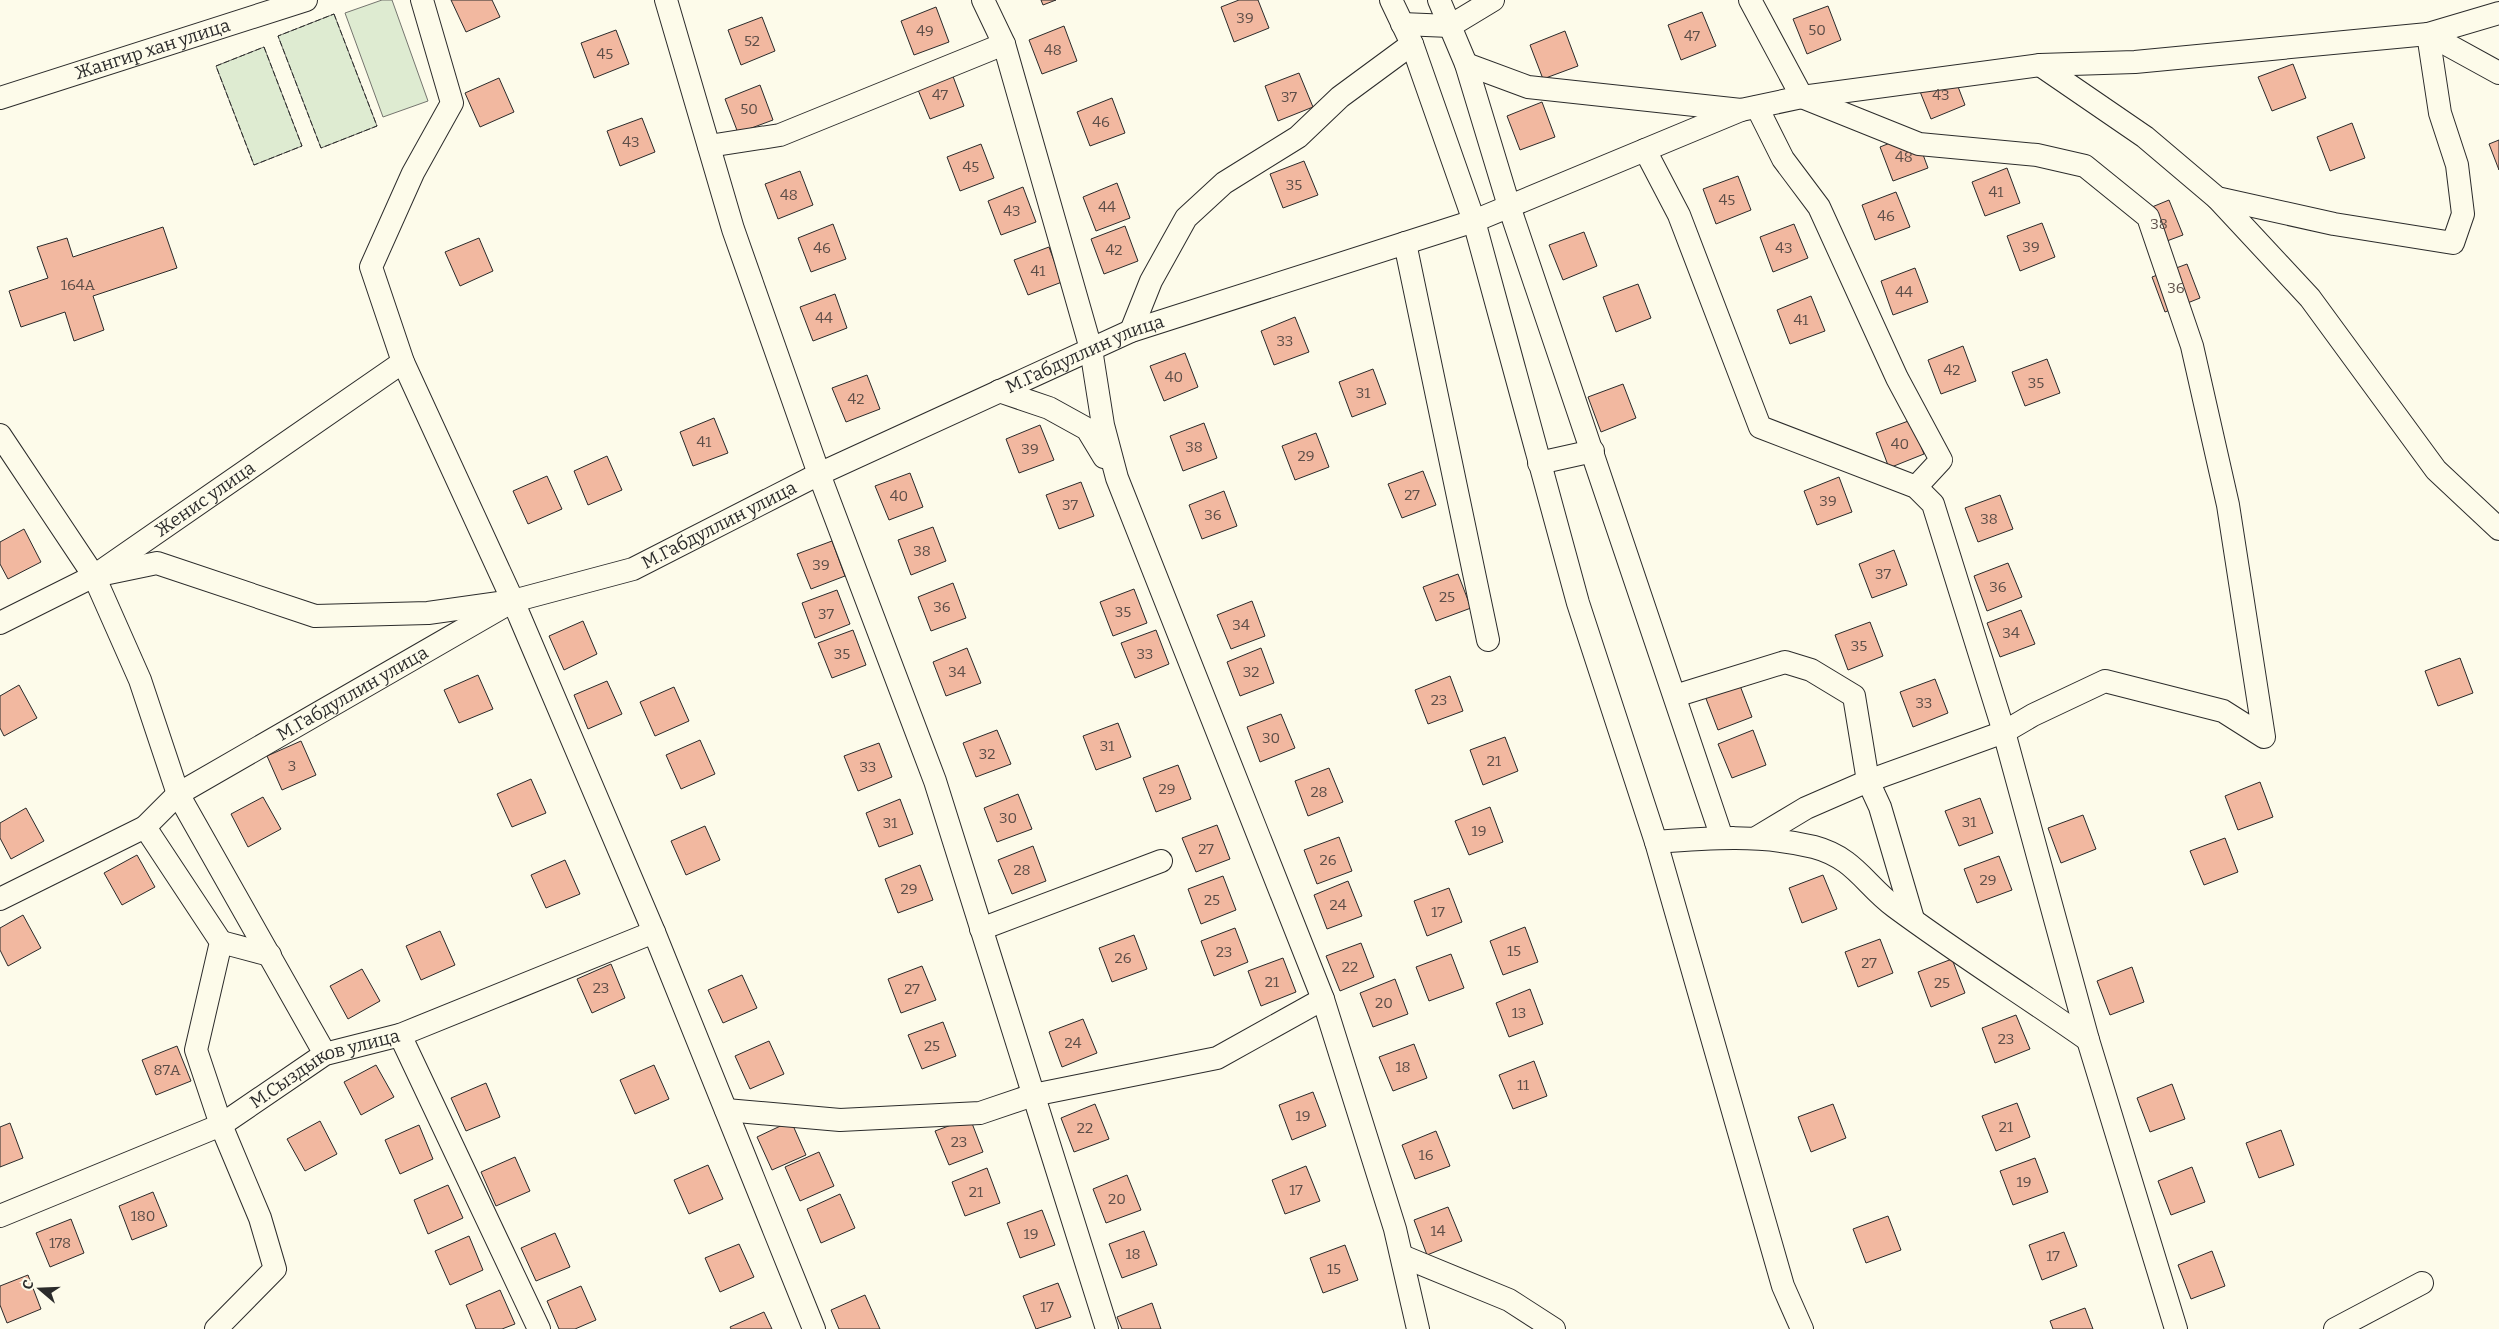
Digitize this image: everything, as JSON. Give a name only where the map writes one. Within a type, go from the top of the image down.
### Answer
[{"type":"street","name":"Жангир хан улица","points":[[0,98],[306,0]]},
{"type":"street","points":[[422,0],[452,102],[413,173],[371,267],[404,362],[513,601],[654,932],[814,1329]]},
{"type":"street","points":[[666,0],[733,229],[819,474],[934,781],[1107,1329]]},
{"type":"street","points":[[983,0],[1004,44],[1091,349],[1103,425],[1118,478],[1323,999],[1402,1256],[1418,1329]]},
{"type":"street","points":[[1390,0],[1412,44],[1474,221],[1578,603],[1656,842],[1782,1286],[1802,1329]]},
{"type":"street","points":[[1439,0],[1466,64],[1509,206],[1722,838]]},
{"type":"street","points":[[1402,24],[1450,26],[1493,0]]},
{"type":"street","points":[[1750,0],[1802,97],[1919,144],[2037,155],[2085,166],[2148,217],[2192,346],[2228,505],[2264,738],[2223,711],[2105,681],[2033,715],[2004,732],[1868,781],[1806,808],[1756,838]]},
{"type":"street","points":[[1466,64],[1528,87],[1749,108],[1802,97],[2040,65],[2135,62],[2428,34],[2499,13]]},
{"type":"street","points":[[2428,34],[2499,73]]},
{"type":"street","points":[[2217,198],[2334,224],[2453,243],[2464,214],[2457,166],[2440,113],[2428,34]]},
{"type":"street","points":[[709,146],[780,135],[1004,44]]},
{"type":"street","points":[[1131,330],[1151,281],[1186,218],[1224,183],[1298,138],[1340,97],[1412,44]]},
{"type":"street","points":[[2040,65],[2145,137],[2217,198],[2310,298],[2436,470],[2499,529]]},
{"type":"street","points":[[1749,108],[1783,159],[1819,207],[1897,378],[1941,460],[1916,487]]},
{"type":"street","name":"М.Габдуллин улица","points":[[0,899],[145,827],[178,794],[513,601],[632,569],[819,474],[1131,330],[1474,221],[1749,108]]},
{"type":"street","points":[[1645,150],[1678,215],[1760,427],[1916,487],[1933,504],[2004,732],[2088,1040],[2176,1329]]},
{"type":"street","points":[[1405,243],[1488,640]]},
{"type":"street","name":"Женис улица","points":[[0,623],[94,576],[404,362]]},
{"type":"street","points":[[999,391],[1049,408],[1087,429],[1118,478]]},
{"type":"street","points":[[0,435],[94,576],[140,680],[178,794],[325,1054]]},
{"type":"street","points":[[1539,463],[1593,451]]},
{"type":"street","points":[[94,576],[157,563],[316,616],[428,613],[513,601]]},
{"type":"street","points":[[1674,696],[1785,662],[1811,670],[1854,696],[1868,781],[1880,807],[1913,920]]},
{"type":"street","points":[[145,827],[221,942],[270,955]]},
{"type":"street","points":[[1656,842],[1756,838],[1815,847],[1851,864],[1893,906],[2088,1040]]},
{"type":"street","points":[[981,929],[1161,861]]},
{"type":"street","name":"М.Сыздыков улица","points":[[0,1216],[221,1125],[325,1054],[400,1036],[654,932]]},
{"type":"street","points":[[216,1329],[275,1269],[260,1218],[221,1125],[196,1050],[221,942]]},
{"type":"street","points":[[726,1110],[840,1120],[980,1113],[1033,1094],[1217,1058],[1323,999]]},
{"type":"street","points":[[400,1036],[539,1329]]},
{"type":"street","points":[[1402,1256],[1509,1300],[1554,1329]]},
{"type":"street","points":[[2335,1329],[2422,1283]]},
{"type":"green space","points":[[382,0],[392,0],[428,101],[383,117],[345,13]]},
{"type":"green space","points":[[334,14],[377,126],[321,148],[278,36]]},
{"type":"green space","points":[[264,47],[302,146],[254,165],[216,66]]},
{"type":"building","points":[[451,0],[492,0],[500,17],[466,32]]},
{"type":"building","points":[[1041,0],[1056,0],[1043,5]]},
{"type":"building","points":[[1239,0],[1258,0],[1269,28],[1234,42],[1221,7]]},
{"type":"building","points":[[1828,6],[1841,40],[1807,54],[1793,19]]},
{"type":"building","points":[[936,7],[949,42],[914,55],[901,21]]},
{"type":"building","points":[[1702,12],[1716,46],[1681,60],[1668,25]]},
{"type":"building","points":[[762,17],[775,51],[741,65],[728,30]]},
{"type":"building","points":[[1064,26],[1077,61],[1042,74],[1029,40]]},
{"type":"building","points":[[616,30],[629,64],[594,78],[581,43]]},
{"type":"building","points":[[1565,31],[1578,66],[1543,79],[1530,45]]},
{"type":"building","points":[[2293,64],[2306,98],[2272,111],[2258,77]]},
{"type":"building","points":[[951,71],[964,106],[930,119],[916,85]]},
{"type":"building","points":[[1952,71],[1965,105],[1931,119],[1917,84]]},
{"type":"building","points":[[1299,73],[1313,107],[1278,121],[1265,86]]},
{"type":"building","points":[[499,78],[514,112],[480,127],[465,93]]},
{"type":"building","points":[[760,85],[773,120],[738,133],[725,99]]},
{"type":"building","points":[[1112,98],[1125,133],[1090,146],[1077,112]]},
{"type":"building","points":[[1542,102],[1555,137],[1520,150],[1507,116]]},
{"type":"building","points":[[642,118],[655,152],[620,166],[607,131]]},
{"type":"building","points":[[2352,123],[2365,158],[2330,171],[2317,137]]},
{"type":"building","points":[[1915,133],[1928,168],[1893,181],[1880,147]]},
{"type":"building","points":[[2499,140],[2499,170],[2489,144]]},
{"type":"building","points":[[981,144],[994,178],[960,191],[947,157]]},
{"type":"building","points":[[1304,161],[1318,195],[1283,208],[1270,174]]},
{"type":"building","points":[[2007,168],[2020,203],[1985,216],[1972,182]]},
{"type":"building","points":[[800,171],[813,205],[778,219],[765,184]]},
{"type":"building","points":[[1738,176],[1751,210],[1716,224],[1703,189]]},
{"type":"building","points":[[1117,183],[1130,218],[1096,231],[1083,197]]},
{"type":"building","points":[[1023,187],[1036,222],[1001,235],[988,201]]},
{"type":"building","points":[[1896,192],[1910,227],[1875,240],[1862,205]]},
{"type":"building","points":[[2169,200],[2183,235],[2148,248],[2135,214]]},
{"type":"building","points":[[2042,223],[2055,257],[2020,271],[2007,236]]},
{"type":"building","points":[[833,224],[846,259],[811,272],[798,238]]},
{"type":"building","points":[[1794,224],[1808,258],[1773,272],[1760,237]]},
{"type":"building","points":[[1125,226],[1138,261],[1104,274],[1091,239]]},
{"type":"building","points":[[163,227],[177,268],[93,296],[104,330],[74,341],[65,312],[21,327],[9,291],[48,278],[37,247],[67,238],[73,257]]},
{"type":"building","points":[[1584,232],[1597,266],[1563,280],[1549,245]]},
{"type":"building","points":[[479,238],[493,271],[460,286],[445,252]]},
{"type":"building","points":[[1049,247],[1062,282],[1028,295],[1014,260]]},
{"type":"building","points":[[2187,264],[2200,298],[2165,312],[2152,277]]},
{"type":"building","points":[[1915,268],[1928,302],[1893,315],[1881,281]]},
{"type":"building","points":[[1638,284],[1651,318],[1616,332],[1603,297]]},
{"type":"building","points":[[835,294],[847,328],[813,341],[800,307]]},
{"type":"building","points":[[1811,296],[1825,331],[1790,344],[1777,310]]},
{"type":"building","points":[[1295,317],[1309,352],[1274,365],[1261,331]]},
{"type":"building","points":[[1963,346],[1976,381],[1941,394],[1928,360]]},
{"type":"building","points":[[1185,353],[1198,387],[1164,401],[1150,366]]},
{"type":"building","points":[[2047,359],[2060,393],[2025,406],[2012,372]]},
{"type":"building","points":[[1373,369],[1386,404],[1352,417],[1339,382]]},
{"type":"building","points":[[867,375],[880,409],[846,422],[832,388]]},
{"type":"building","points":[[1623,384],[1636,418],[1601,432],[1588,397]]},
{"type":"building","points":[[714,418],[728,453],[693,466],[680,432]]},
{"type":"building","points":[[1911,420],[1924,454],[1889,468],[1876,433]]},
{"type":"building","points":[[1204,423],[1217,458],[1183,471],[1170,436]]},
{"type":"building","points":[[1040,425],[1054,460],[1019,473],[1006,439]]},
{"type":"building","points":[[1316,433],[1329,467],[1295,480],[1282,446]]},
{"type":"building","points":[[607,456],[622,490],[588,505],[574,471]]},
{"type":"building","points":[[1423,471],[1436,505],[1402,518],[1388,484]]},
{"type":"building","points":[[910,473],[923,507],[889,520],[875,486]]},
{"type":"building","points":[[547,476],[562,509],[528,524],[513,491]]},
{"type":"building","points":[[1839,477],[1852,512],[1817,525],[1804,491]]},
{"type":"building","points":[[1081,482],[1094,516],[1059,529],[1046,495]]},
{"type":"building","points":[[1224,491],[1237,526],[1202,539],[1189,505]]},
{"type":"building","points":[[2000,495],[2013,529],[1978,542],[1965,508]]},
{"type":"building","points":[[933,527],[946,561],[911,575],[898,540]]},
{"type":"building","points":[[24,529],[41,562],[8,579],[0,564],[0,542]]},
{"type":"building","points":[[832,541],[845,576],[811,589],[797,554]]},
{"type":"building","points":[[1894,550],[1907,585],[1872,598],[1859,564]]},
{"type":"building","points":[[2008,563],[2022,597],[1987,611],[1974,576]]},
{"type":"building","points":[[1458,574],[1471,608],[1436,621],[1423,587]]},
{"type":"building","points":[[953,583],[966,618],[931,631],[918,597]]},
{"type":"building","points":[[1134,589],[1147,623],[1113,636],[1100,602]]},
{"type":"building","points":[[837,590],[850,624],[815,638],[802,603]]},
{"type":"building","points":[[1252,601],[1265,636],[1231,649],[1217,615]]},
{"type":"building","points":[[2021,610],[2035,644],[2000,657],[1987,623]]},
{"type":"building","points":[[583,621],[597,654],[564,670],[549,636]]},
{"type":"building","points":[[1870,622],[1883,656],[1848,670],[1835,635]]},
{"type":"building","points":[[853,630],[866,665],[832,678],[818,643]]},
{"type":"building","points":[[1156,630],[1169,664],[1135,678],[1121,643]]},
{"type":"building","points":[[967,648],[981,683],[946,696],[933,662]]},
{"type":"building","points":[[1261,648],[1274,683],[1240,696],[1227,662]]},
{"type":"building","points":[[2460,658],[2473,693],[2438,706],[2425,671]]},
{"type":"building","points":[[478,675],[493,709],[459,723],[444,690]]},
{"type":"building","points":[[1450,676],[1463,711],[1428,724],[1415,690]]},
{"type":"building","points":[[1935,679],[1948,713],[1913,727],[1900,692]]},
{"type":"building","points":[[607,681],[622,714],[588,729],[574,695]]},
{"type":"building","points":[[1739,683],[1752,717],[1718,730],[1705,696]]},
{"type":"building","points":[[19,685],[37,718],[4,736],[0,728],[0,696]]},
{"type":"building","points":[[674,687],[689,721],[655,736],[640,702]]},
{"type":"building","points":[[1281,714],[1295,748],[1260,762],[1247,727]]},
{"type":"building","points":[[1118,723],[1131,757],[1096,770],[1083,736]]},
{"type":"building","points":[[997,730],[1011,764],[976,777],[963,743]]},
{"type":"building","points":[[1753,730],[1766,765],[1732,778],[1718,744]]},
{"type":"building","points":[[1505,737],[1518,771],[1483,785],[1470,750]]},
{"type":"building","points":[[700,740],[715,774],[681,789],[666,755]]},
{"type":"building","points":[[301,741],[316,775],[282,790],[267,756]]},
{"type":"building","points":[[879,743],[892,777],[858,791],[844,756]]},
{"type":"building","points":[[1178,765],[1191,799],[1156,812],[1143,778]]},
{"type":"building","points":[[1329,768],[1343,802],[1308,816],[1295,781]]},
{"type":"building","points":[[531,779],[546,813],[512,827],[497,794]]},
{"type":"building","points":[[2260,782],[2273,817],[2238,830],[2225,796]]},
{"type":"building","points":[[1018,794],[1032,829],[997,842],[984,808]]},
{"type":"building","points":[[263,797],[281,829],[248,847],[231,814]]},
{"type":"building","points":[[1980,798],[1993,833],[1959,846],[1945,811]]},
{"type":"building","points":[[900,799],[913,834],[879,847],[866,813]]},
{"type":"building","points":[[1490,807],[1503,842],[1469,855],[1455,821]]},
{"type":"building","points":[[26,808],[44,841],[11,859],[0,838],[0,823]]},
{"type":"building","points":[[2083,815],[2096,849],[2061,863],[2048,828]]},
{"type":"building","points":[[1217,825],[1230,859],[1196,872],[1182,838]]},
{"type":"building","points":[[705,826],[720,860],[686,875],[671,841]]},
{"type":"building","points":[[1339,837],[1352,871],[1317,884],[1304,850]]},
{"type":"building","points":[[2225,838],[2238,872],[2204,885],[2190,851]]},
{"type":"building","points":[[1033,846],[1046,881],[1012,894],[998,860]]},
{"type":"building","points":[[137,855],[155,887],[122,905],[104,873]]},
{"type":"building","points":[[1999,856],[2012,890],[1977,903],[1964,869]]},
{"type":"building","points":[[565,860],[580,894],[546,908],[531,875]]},
{"type":"building","points":[[920,865],[933,900],[898,913],[885,879]]},
{"type":"building","points":[[1823,875],[1837,909],[1802,923],[1789,888]]},
{"type":"building","points":[[1223,876],[1236,910],[1201,924],[1188,889]]},
{"type":"building","points":[[1348,881],[1362,916],[1327,929],[1314,895]]},
{"type":"building","points":[[1449,888],[1462,922],[1427,936],[1414,901]]},
{"type":"building","points":[[23,915],[41,948],[8,966],[0,950],[0,928]]},
{"type":"building","points":[[1525,927],[1538,962],[1503,975],[1490,941]]},
{"type":"building","points":[[1235,928],[1248,962],[1214,976],[1201,941]]},
{"type":"building","points":[[440,931],[455,965],[421,980],[406,946]]},
{"type":"building","points":[[1134,935],[1147,969],[1112,982],[1099,948]]},
{"type":"building","points":[[1880,939],[1893,973],[1858,987],[1845,952]]},
{"type":"building","points":[[1361,943],[1374,977],[1340,991],[1326,956]]},
{"type":"building","points":[[1451,954],[1464,988],[1429,1001],[1416,967]]},
{"type":"building","points":[[1283,958],[1296,992],[1261,1006],[1248,971]]},
{"type":"building","points":[[1952,959],[1965,993],[1931,1007],[1918,972]]},
{"type":"building","points":[[611,964],[625,998],[592,1013],[577,979]]},
{"type":"building","points":[[922,966],[936,1000],[901,1013],[888,979]]},
{"type":"building","points":[[2132,967],[2144,1002],[2110,1015],[2097,981]]},
{"type":"building","points":[[362,969],[380,1001],[348,1019],[330,986]]},
{"type":"building","points":[[742,975],[757,1008],[723,1023],[708,990]]},
{"type":"building","points":[[1395,979],[1408,1014],[1373,1027],[1360,993]]},
{"type":"building","points":[[1530,989],[1543,1024],[1509,1037],[1496,1003]]},
{"type":"building","points":[[2016,1015],[2030,1049],[1995,1063],[1982,1028]]},
{"type":"building","points":[[1083,1019],[1097,1053],[1062,1067],[1049,1032]]},
{"type":"building","points":[[943,1022],[956,1056],[922,1069],[908,1035]]},
{"type":"building","points":[[769,1041],[784,1074],[750,1089],[735,1056]]},
{"type":"building","points":[[1414,1044],[1427,1078],[1393,1091],[1379,1057]]},
{"type":"building","points":[[177,1046],[191,1081],[156,1095],[142,1060]]},
{"type":"building","points":[[1534,1061],[1547,1096],[1513,1109],[1499,1075]]},
{"type":"building","points":[[376,1065],[394,1097],[361,1115],[344,1082]]},
{"type":"building","points":[[654,1065],[669,1099],[635,1114],[620,1080]]},
{"type":"building","points":[[486,1083],[500,1117],[466,1131],[451,1098]]},
{"type":"building","points":[[2172,1084],[2185,1119],[2150,1132],[2137,1098]]},
{"type":"building","points":[[1313,1092],[1326,1126],[1292,1140],[1279,1105]]},
{"type":"building","points":[[2017,1103],[2030,1137],[1996,1151],[1982,1116]]},
{"type":"building","points":[[1095,1104],[1109,1139],[1074,1152],[1061,1118]]},
{"type":"building","points":[[1833,1104],[1846,1138],[1811,1152],[1798,1117]]},
{"type":"building","points":[[970,1118],[983,1152],[949,1165],[935,1131]]},
{"type":"building","points":[[320,1121],[337,1154],[305,1171],[287,1139]]},
{"type":"building","points":[[791,1121],[806,1155],[772,1170],[757,1137]]},
{"type":"building","points":[[10,1123],[23,1158],[0,1167],[0,1127]]},
{"type":"building","points":[[419,1125],[433,1159],[400,1174],[385,1140]]},
{"type":"building","points":[[2281,1130],[2294,1165],[2259,1178],[2246,1143]]},
{"type":"building","points":[[1436,1131],[1450,1166],[1415,1179],[1402,1145]]},
{"type":"building","points":[[819,1152],[834,1186],[800,1201],[785,1167]]},
{"type":"building","points":[[515,1157],[530,1191],[496,1206],[481,1172]]},
{"type":"building","points":[[2035,1158],[2048,1192],[2013,1205],[2000,1171]]},
{"type":"building","points":[[708,1165],[723,1199],[689,1214],[674,1180]]},
{"type":"building","points":[[1306,1166],[1320,1201],[1285,1214],[1272,1180]]},
{"type":"building","points":[[2192,1167],[2205,1202],[2171,1215],[2158,1181]]},
{"type":"building","points":[[987,1168],[1000,1203],[965,1216],[952,1182]]},
{"type":"building","points":[[1127,1175],[1141,1210],[1106,1223],[1093,1189]]},
{"type":"building","points":[[448,1185],[463,1218],[428,1234],[414,1200]]},
{"type":"building","points":[[153,1192],[167,1226],[132,1240],[119,1206]]},
{"type":"building","points":[[840,1194],[855,1228],[821,1243],[807,1209]]},
{"type":"building","points":[[1448,1207],[1462,1241],[1427,1255],[1414,1220]]},
{"type":"building","points":[[1042,1210],[1055,1245],[1020,1258],[1007,1223]]},
{"type":"building","points":[[1888,1216],[1901,1250],[1866,1263],[1853,1229]]},
{"type":"building","points":[[71,1219],[84,1253],[50,1267],[36,1233]]},
{"type":"building","points":[[1144,1231],[1157,1265],[1122,1278],[1109,1244]]},
{"type":"building","points":[[2064,1232],[2077,1266],[2042,1280],[2029,1245]]},
{"type":"building","points":[[555,1233],[570,1267],[536,1281],[521,1248]]},
{"type":"building","points":[[469,1236],[483,1270],[450,1285],[435,1251]]},
{"type":"building","points":[[739,1244],[754,1277],[720,1292],[705,1258]]},
{"type":"building","points":[[1345,1245],[1358,1280],[1323,1293],[1310,1258]]},
{"type":"building","points":[[2212,1251],[2225,1286],[2191,1299],[2178,1265]]},
{"type":"building","points":[[28,1275],[41,1309],[7,1323],[0,1305],[0,1286]]},
{"type":"building","points":[[1058,1283],[1071,1317],[1036,1329],[1023,1296]]},
{"type":"building","points":[[581,1286],[596,1320],[575,1329],[559,1329],[547,1301]]},
{"type":"building","points":[[500,1290],[515,1324],[502,1329],[476,1329],[466,1305]]},
{"type":"building","points":[[865,1295],[880,1329],[839,1329],[831,1310]]},
{"type":"building","points":[[1152,1303],[1161,1329],[1122,1329],[1117,1317]]},
{"type":"building","points":[[2085,1308],[2093,1329],[2053,1329],[2050,1321]]},
{"type":"building","points":[[764,1312],[772,1329],[731,1329],[730,1327]]},
{"type":"fence","points":[[334,14],[377,126],[321,148],[278,36],[334,14]]},
{"type":"fence","points":[[264,47],[302,146],[254,165],[216,66],[264,47]]}]
